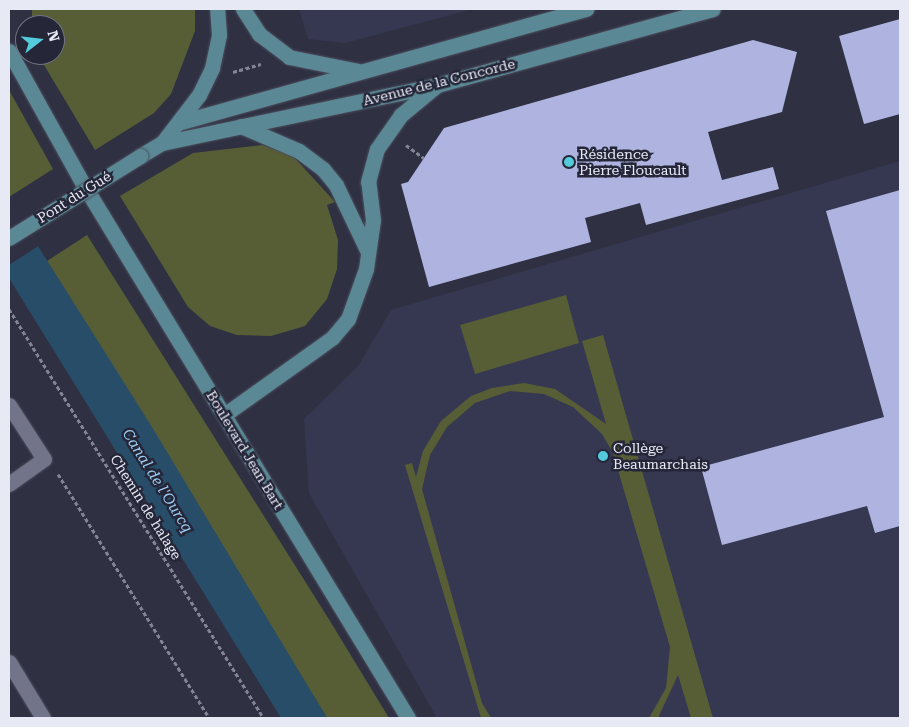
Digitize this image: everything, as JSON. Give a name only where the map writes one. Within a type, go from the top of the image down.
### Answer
[{"type":"street","name":"Avenue de la Concorde","points":[[140,156],[162,143],[181,122],[212,68],[219,35],[217,9]]},
{"type":"street","points":[[243,9],[259,34],[289,56],[358,71]]},
{"type":"street","points":[[181,122],[358,71],[587,9]]},
{"type":"street","name":"Avenue de la Concorde","points":[[162,143],[437,86],[714,9]]},
{"type":"street","name":"Boulevard Jean Bart","points":[[9,51],[82,182],[408,718]]},
{"type":"street","points":[[224,415],[337,331],[359,296],[373,220],[368,182],[377,149],[401,116],[437,86]]},
{"type":"street","points":[[241,126],[300,151],[323,169],[336,185],[367,250]]},
{"type":"street","name":"Pont du Gué","points":[[9,238],[140,156]]},
{"type":"street","points":[[9,405],[44,459],[9,484]]},
{"type":"street","points":[[9,662],[43,718]]},
{"type":"path","points":[[222,75],[268,62]]},
{"type":"path","points":[[399,140],[424,158]]},
{"type":"path","name":"Chemin de halage","points":[[9,309],[264,718]]},
{"type":"path","points":[[44,459],[57,472],[209,718]]},
{"type":"shaded area","points":[[299,9],[473,9],[345,43],[308,39]]},
{"type":"shaded area","name":"Collège Beaumarchais","points":[[900,161],[900,718],[437,718],[309,493],[304,419],[359,365],[391,310]]},
{"type":"green space","points":[[32,9],[195,9],[195,31],[171,94],[154,113],[95,150],[44,65],[65,65],[65,15],[32,15]]},
{"type":"green space","points":[[9,90],[53,169],[9,197]]},
{"type":"green space","points":[[263,145],[293,156],[335,202],[327,205],[338,240],[337,269],[327,299],[305,326],[271,336],[237,335],[210,326],[188,307],[120,196],[193,153]]},
{"type":"green space","points":[[87,235],[389,718],[327,718],[47,261]]},
{"type":"green space","points":[[566,295],[579,343],[475,374],[460,325]]},
{"type":"green space","points":[[603,335],[713,718],[691,718],[678,675],[658,718],[649,718],[666,688],[670,647],[613,453],[602,434],[573,407],[544,394],[510,391],[475,403],[447,427],[430,455],[422,489],[482,703],[491,718],[481,718],[405,465],[412,463],[416,477],[423,451],[441,421],[471,396],[492,388],[524,383],[555,389],[606,424],[582,341]]},
{"type":"water","name":"Canal de l'Ourcq","points":[[9,200],[152,427],[327,718],[281,718],[9,278]]},
{"type":"pier","points":[[13,201],[40,245],[9,265],[9,204]]},
{"type":"building","points":[[900,19],[900,114],[864,124],[839,36]]},
{"type":"building","name":"Résidence Pierre Floucault","points":[[753,40],[797,52],[782,112],[708,132],[722,180],[773,167],[779,189],[646,225],[640,203],[585,218],[591,242],[429,287],[401,184],[408,182],[444,128]]},
{"type":"building","points":[[900,190],[900,526],[875,533],[867,506],[722,545],[701,467],[884,417],[826,211]]},
{"type":"place","name":"Résidence Pierre Floucault","points":[[569,162]]},
{"type":"place","name":"Collège Beaumarchais","points":[[603,456]]}]
